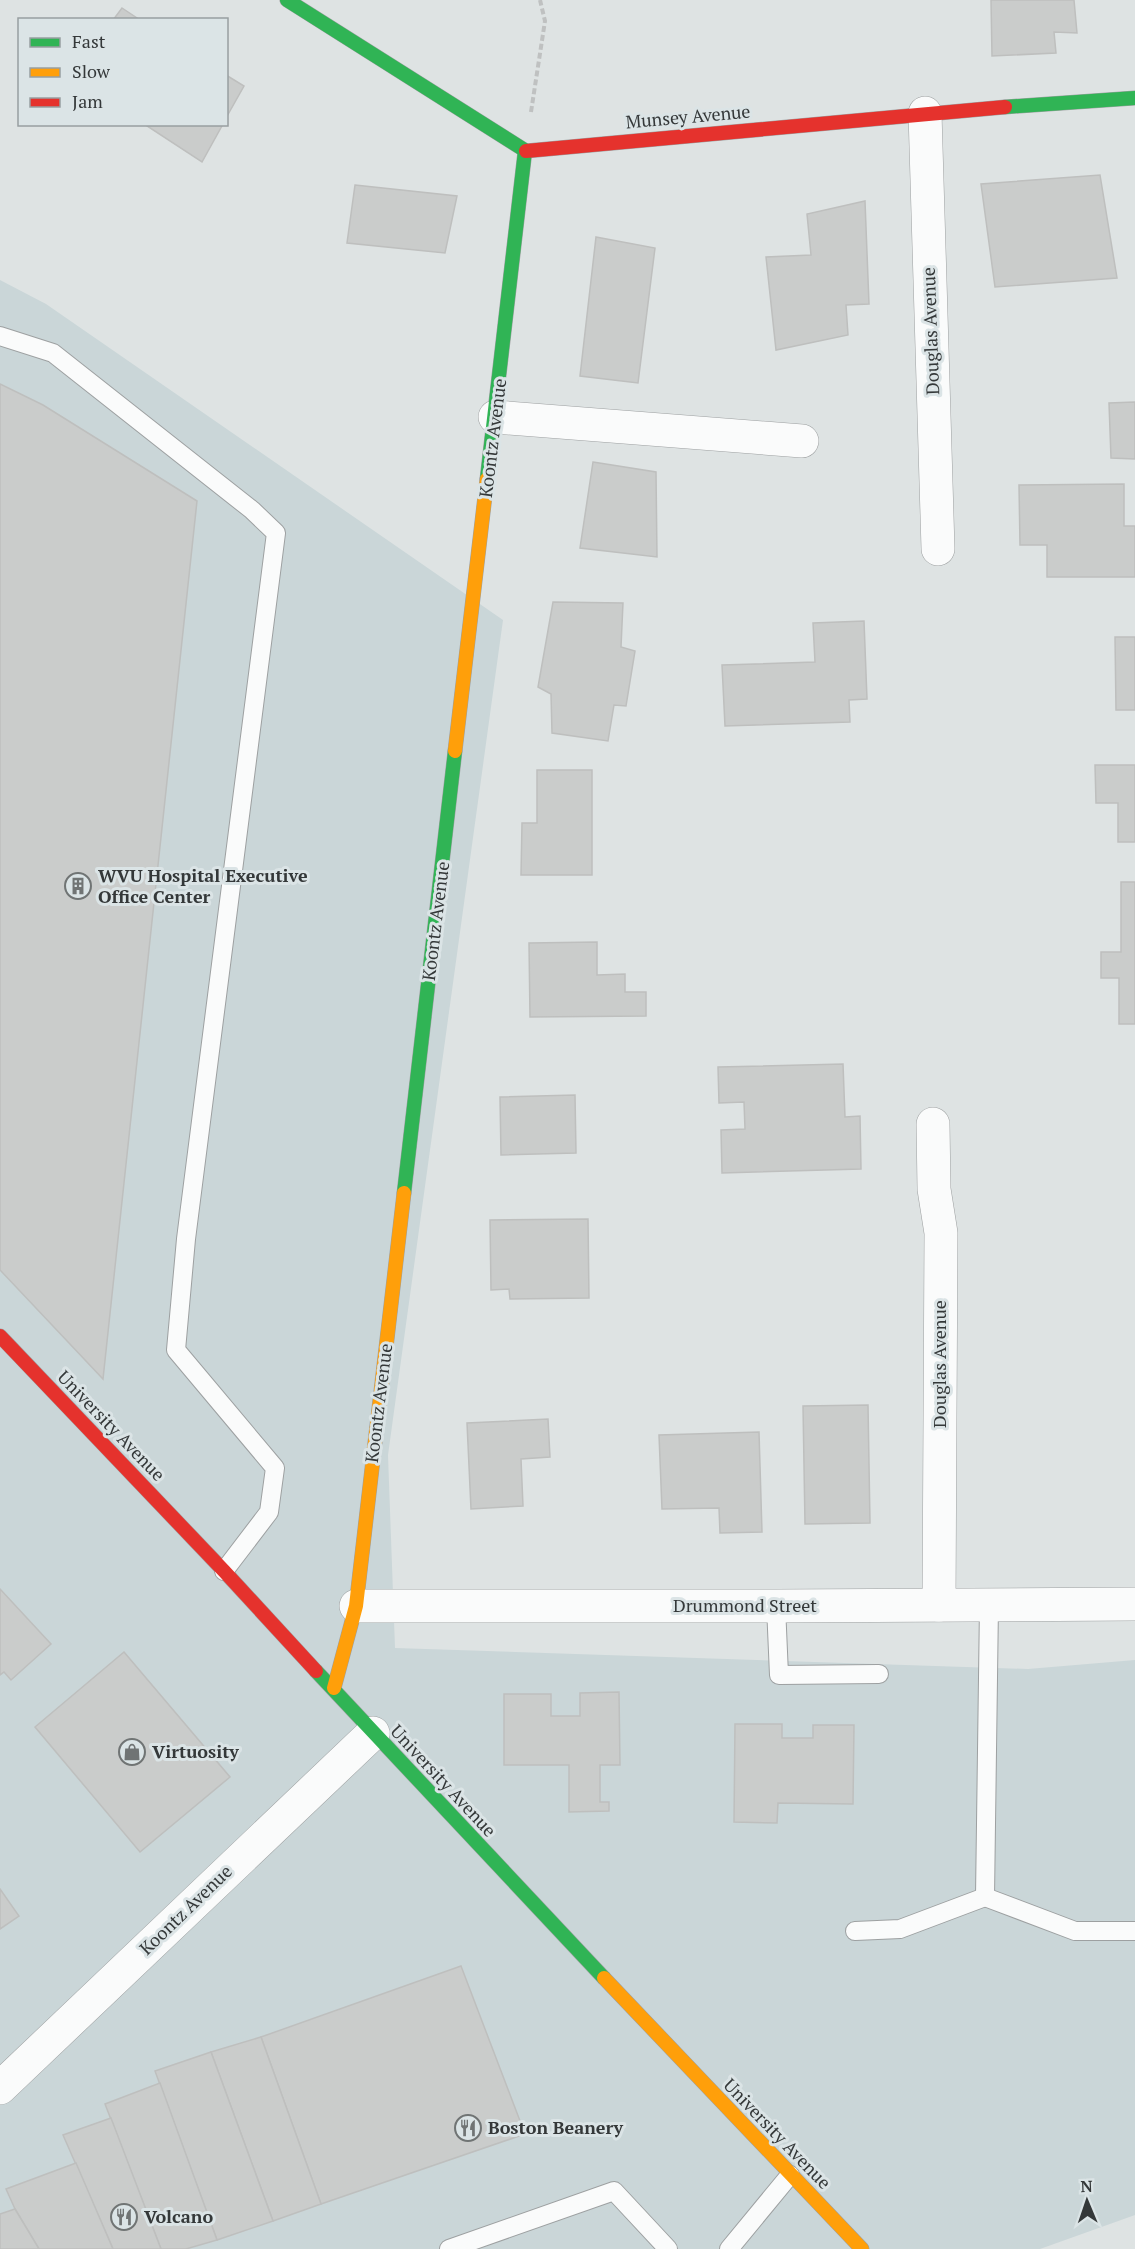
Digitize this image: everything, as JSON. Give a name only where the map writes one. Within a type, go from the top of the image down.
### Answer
[{"type":"street","points":[[287,0],[525,151]]},
{"type":"street","name":"Munsey Avenue","points":[[525,151],[925,113],[1135,98]]},
{"type":"street","name":"Douglas Avenue","points":[[925,113],[938,549]]},
{"type":"street","name":"Koontz Avenue","points":[[334,1688],[356,1606],[525,151]]},
{"type":"street","points":[[495,417],[802,441]]},
{"type":"street","name":"Douglas Avenue","points":[[933,1124],[934,1189],[941,1233],[939,1605]]},
{"type":"street","name":"University Avenue","points":[[0,1335],[862,2249]]},
{"type":"street","name":"Drummond Street","points":[[356,1606],[1135,1604]]},
{"type":"street","name":"Koontz Avenue","points":[[0,2088],[373,1733]]},
{"type":"lane","points":[[0,336],[53,352],[252,510],[276,533],[186,1239],[176,1350],[275,1468],[269,1512],[224,1570]]},
{"type":"lane","points":[[985,1897],[989,1605]]},
{"type":"lane","points":[[776,1606],[779,1675],[879,1674]]},
{"type":"lane","points":[[855,1931],[900,1929],[985,1897],[1076,1931],[1135,1931]]},
{"type":"lane","points":[[729,2249],[790,2175]]},
{"type":"lane","points":[[449,2249],[614,2191],[668,2249]]},
{"type":"path","points":[[525,151],[546,21],[540,0]]},
{"type":"shaded area","points":[[0,280],[46,304],[503,620],[388,1455],[395,1648],[1028,1669],[1135,1660],[1135,2215],[1040,2249],[0,2249]]},
{"type":"building","points":[[991,0],[1074,0],[1077,33],[1054,32],[1056,53],[992,56]]},
{"type":"building","points":[[122,8],[137,18],[114,18]]},
{"type":"building","points":[[228,76],[244,86],[228,114]]},
{"type":"building","points":[[147,126],[222,126],[202,162]]},
{"type":"building","points":[[1100,175],[1117,278],[995,287],[981,184]]},
{"type":"building","points":[[355,185],[457,196],[445,253],[347,243]]},
{"type":"building","points":[[865,201],[869,304],[846,305],[848,335],[776,350],[766,257],[811,255],[807,214]]},
{"type":"building","points":[[596,237],[655,248],[638,383],[580,376]]},
{"type":"building","name":"WVU Hospital Executive Office Center","points":[[0,384],[43,405],[197,501],[103,1379],[0,1270]]},
{"type":"building","points":[[1135,402],[1135,459],[1111,458],[1109,403]]},
{"type":"building","points":[[593,462],[656,472],[657,557],[580,548]]},
{"type":"building","points":[[1124,484],[1124,526],[1135,526],[1135,577],[1047,577],[1047,545],[1020,545],[1019,485]]},
{"type":"building","points":[[553,602],[623,603],[621,647],[635,651],[626,706],[614,705],[608,741],[552,733],[551,694],[538,687]]},
{"type":"building","points":[[864,621],[867,699],[849,700],[850,722],[725,726],[722,665],[815,662],[813,623]]},
{"type":"building","points":[[1115,637],[1135,637],[1135,710],[1116,710]]},
{"type":"building","points":[[1095,765],[1135,765],[1135,842],[1118,842],[1118,803],[1096,803]]},
{"type":"building","points":[[537,770],[592,770],[592,875],[521,875],[522,823],[537,823]]},
{"type":"building","points":[[1121,882],[1135,882],[1135,1024],[1119,1024],[1119,978],[1101,978],[1101,952],[1121,952]]},
{"type":"building","points":[[597,942],[597,975],[625,974],[625,992],[646,992],[646,1016],[530,1017],[529,943]]},
{"type":"building","points":[[843,1064],[845,1117],[860,1116],[861,1169],[722,1173],[721,1130],[745,1129],[744,1102],[719,1103],[718,1067]]},
{"type":"building","points":[[575,1095],[576,1153],[501,1155],[500,1097]]},
{"type":"building","points":[[588,1219],[589,1298],[510,1299],[509,1289],[491,1290],[490,1220]]},
{"type":"building","points":[[868,1405],[870,1523],[805,1524],[803,1406]]},
{"type":"building","points":[[548,1419],[550,1457],[521,1459],[523,1506],[471,1509],[467,1423]]},
{"type":"building","points":[[759,1432],[762,1532],[720,1533],[719,1508],[662,1509],[659,1435]]},
{"type":"building","points":[[0,1589],[51,1644],[11,1680],[4,1672],[0,1675]]},
{"type":"building","name":"Virtuosity","points":[[124,1652],[230,1777],[140,1852],[35,1727]]},
{"type":"building","points":[[619,1692],[620,1765],[600,1765],[600,1802],[609,1802],[609,1811],[569,1812],[569,1765],[504,1765],[504,1694],[551,1694],[551,1716],[580,1716],[580,1693]]},
{"type":"building","points":[[735,1724],[782,1724],[782,1738],[813,1738],[813,1725],[854,1725],[853,1804],[778,1803],[777,1823],[734,1822]]},
{"type":"building","points":[[0,1889],[19,1916],[0,1929]]},
{"type":"building","points":[[461,1966],[525,2134],[321,2204],[261,2037]]},
{"type":"building","points":[[261,2037],[321,2204],[273,2221],[211,2052]]},
{"type":"building","points":[[211,2052],[273,2221],[217,2240],[155,2071]]},
{"type":"building","points":[[160,2083],[217,2240],[186,2249],[161,2249],[105,2104]]},
{"type":"building","points":[[111,2118],[161,2249],[113,2249],[63,2135]]},
{"type":"building","points":[[76,2163],[113,2249],[39,2249],[6,2189]]},
{"type":"building","points":[[15,2209],[39,2249],[0,2249],[0,2214]]},
{"type":"traffic: fast","points":[[287,0],[526,151]]},
{"type":"traffic: fast","points":[[1005,107],[1135,98]]},
{"type":"traffic: fast","points":[[487,479],[525,151]]},
{"type":"traffic: fast","points":[[404,1193],[455,751]]},
{"type":"traffic: fast","points":[[316,1671],[604,1978]]},
{"type":"traffic: slow","points":[[455,751],[487,479]]},
{"type":"traffic: slow","points":[[334,1688],[356,1606],[404,1193]]},
{"type":"traffic: slow","points":[[604,1978],[862,2249]]},
{"type":"traffic: jam","points":[[526,151],[1005,107]]},
{"type":"traffic: jam","points":[[0,1336],[316,1671]]},
{"type":"place","name":"WVU Hospital Executive Office Center","points":[[78,886]]},
{"type":"place","name":"Virtuosity","points":[[132,1752]]},
{"type":"place","name":"Boston Beanery","points":[[468,2128]]},
{"type":"place","name":"Volcano","points":[[124,2217]]}]
